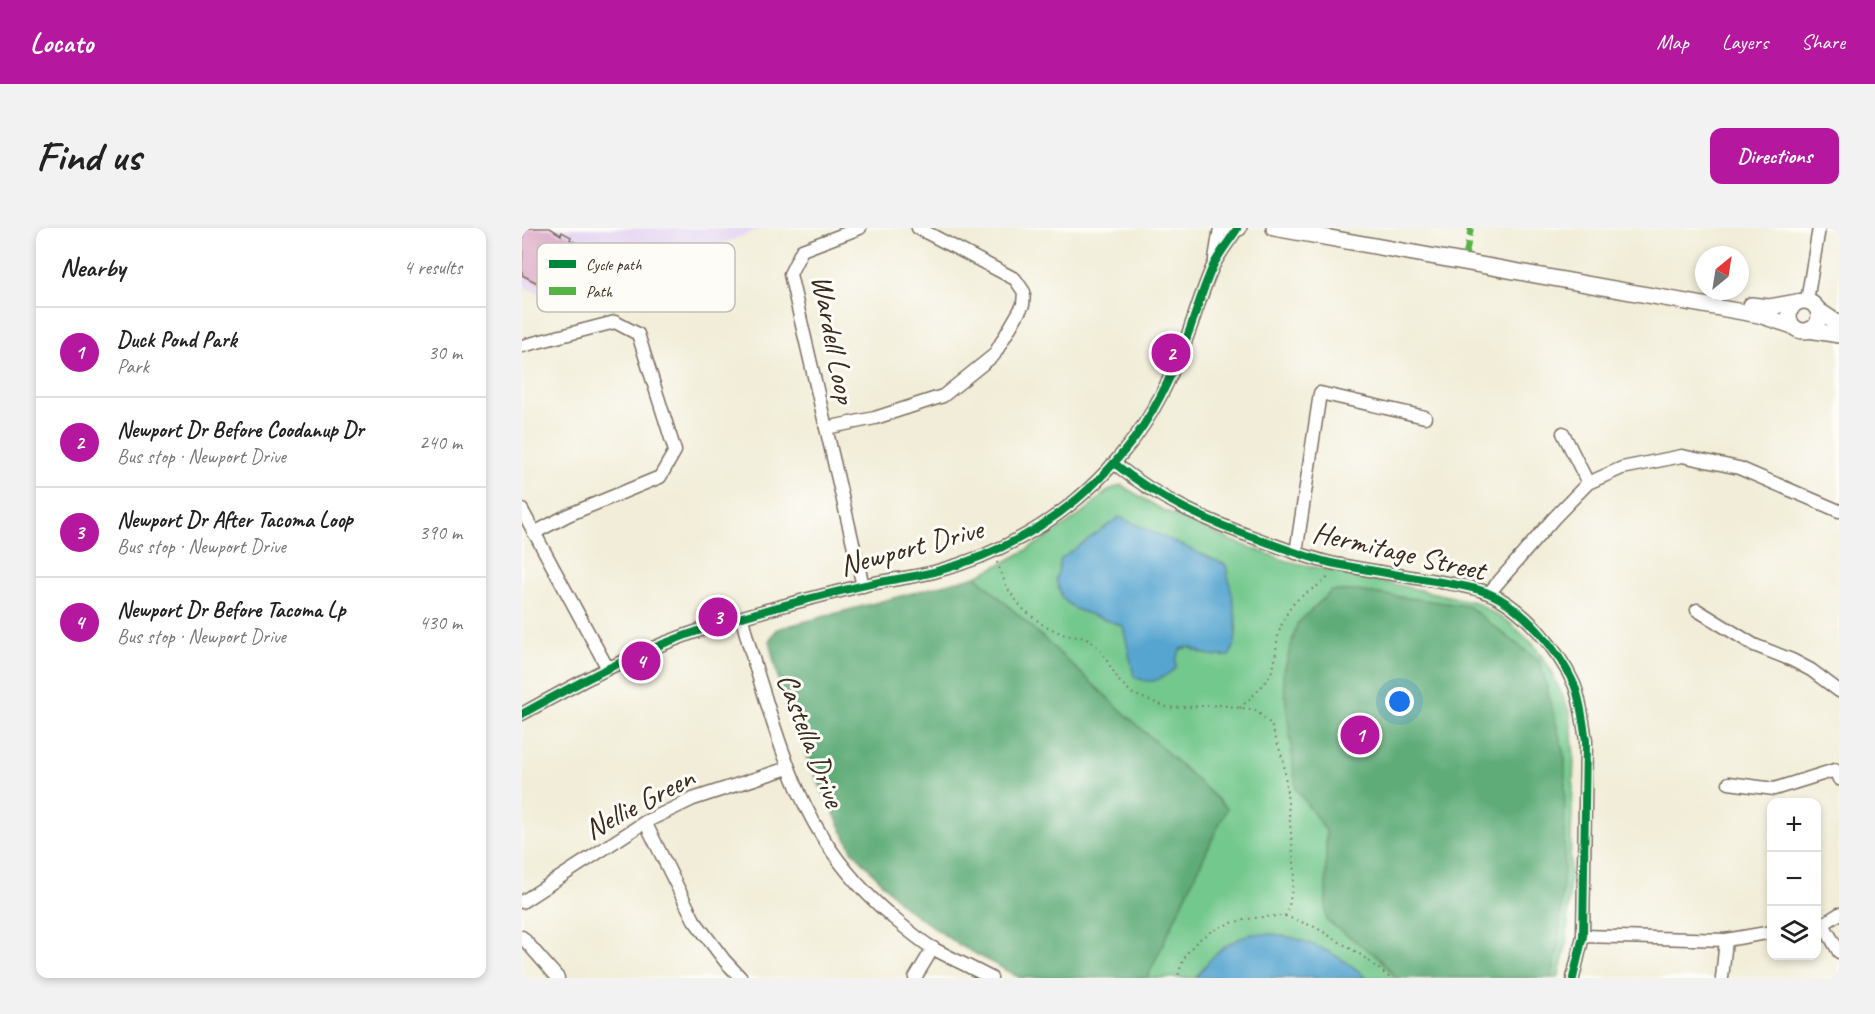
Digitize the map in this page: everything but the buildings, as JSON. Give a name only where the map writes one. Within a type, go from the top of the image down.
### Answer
[{"type":"main road","points":[[1227,228],[1238,228]]},
{"type":"main road","points":[[1274,228],[1759,315],[1799,330],[1839,335]]},
{"type":"main road","points":[[1314,228],[1757,306],[1807,304],[1839,324]]},
{"type":"main road","points":[[1793,326],[1789,314],[1790,309],[1807,304]]},
{"type":"main road","points":[[1807,304],[1820,315],[1817,324],[1809,330]]},
{"type":"street","name":"Wardell Loop","points":[[860,228],[802,250],[790,274],[863,586]]},
{"type":"street","name":"Wardell Loop","points":[[826,428],[875,418],[943,396],[994,355],[1023,306],[1024,292],[1015,279],[918,228]]},
{"type":"street","name":"Newport Drive","points":[[1215,263],[1220,228]]},
{"type":"street","name":"Newport Drive","points":[[522,714],[607,668],[683,636],[863,586],[932,572],[966,562],[1000,549],[1038,528],[1067,508],[1114,463],[1138,433],[1165,387],[1215,263],[1238,228]]},
{"type":"street","points":[[1807,304],[1819,228]]},
{"type":"street","points":[[522,346],[615,322],[638,334],[675,451],[660,477],[568,515],[534,533]]},
{"type":"street","points":[[1296,553],[1320,393],[1425,417]]},
{"type":"street","points":[[1563,433],[1588,483]]},
{"type":"street","points":[[1489,593],[1554,518],[1588,483],[1622,468],[1682,456],[1739,468],[1839,511]]},
{"type":"street","name":"Hermitage Street","points":[[1114,463],[1139,484],[1168,501],[1233,530],[1296,553],[1331,562],[1465,586],[1489,593],[1513,608],[1545,636],[1574,684],[1582,713],[1586,741],[1583,936],[1573,978]]},
{"type":"street","points":[[522,510],[607,668]]},
{"type":"street","points":[[1697,610],[1754,645],[1811,670],[1839,691]]},
{"type":"street","name":"Castella Drive","points":[[742,618],[788,768],[807,811],[840,863],[862,890],[880,907],[933,948],[991,978]]},
{"type":"street","name":"Nellie Green","points":[[522,902],[645,822],[693,799],[788,768]]},
{"type":"street","points":[[1730,783],[1774,789],[1838,771]]},
{"type":"street","points":[[645,822],[694,920],[741,978]]},
{"type":"street","points":[[1821,923],[1839,914]]},
{"type":"street","points":[[1821,925],[1839,952]]},
{"type":"street","points":[[1583,936],[1725,940],[1767,933]]},
{"type":"street","points":[[522,937],[558,978]]},
{"type":"street","points":[[1722,978],[1725,940]]},
{"type":"street","points":[[915,978],[933,948]]},
{"type":"path","points":[[996,559],[1007,588],[1022,608],[1043,625],[1065,635],[1085,638],[1099,648],[1120,682],[1133,694],[1169,708],[1220,705],[1254,710],[1271,724],[1284,763],[1295,873],[1285,916]]},
{"type":"path","points":[[1240,708],[1271,675],[1276,659],[1278,637],[1284,619],[1293,604],[1330,576],[1330,569]]},
{"type":"path","points":[[1178,978],[1180,965],[1199,939],[1225,924],[1265,916],[1285,916],[1315,927],[1360,955],[1390,978]]},
{"type":"shaded area","points":[[522,228],[762,228],[725,243],[537,243],[537,293],[522,285]]},
{"type":"green space","points":[[1121,485],[1161,509],[1230,540],[1287,561],[1475,602],[1510,623],[1533,644],[1551,670],[1570,713],[1574,757],[1567,943],[1558,978],[1147,978],[1226,808],[976,576],[1045,539],[1084,512],[1104,493]]},
{"type":"green space","points":[[976,576],[1227,808],[1147,978],[1020,978],[956,943],[903,906],[852,850],[813,771],[781,690],[769,641],[777,629]]},
{"type":"green space","points":[[1331,591],[1356,591],[1468,606],[1540,662],[1565,758],[1564,869],[1558,946],[1552,978],[1396,978],[1379,958],[1326,920],[1326,831],[1296,789],[1283,675],[1297,624]]},
{"type":"water","points":[[1119,517],[1226,565],[1236,624],[1234,647],[1229,656],[1209,655],[1190,647],[1181,649],[1176,659],[1176,668],[1161,678],[1145,681],[1134,676],[1123,626],[1075,609],[1062,598],[1056,580],[1061,559]]},
{"type":"water","points":[[1251,934],[1276,934],[1314,945],[1337,956],[1366,978],[1196,978],[1219,951]]},
{"type":"marked path","points":[[1466,254],[1471,228]]},
{"type":"cycle path","points":[[522,714],[614,666],[685,635],[804,600],[962,564],[1015,541],[1040,526],[1063,510],[1106,472],[1144,424],[1174,367],[1214,264],[1237,229]]},
{"type":"cycle path","points":[[1114,463],[1168,499],[1226,527],[1323,561],[1482,591],[1501,599],[1514,608],[1538,631],[1559,658],[1574,684],[1586,741],[1583,936],[1573,978]]},
{"type":"place","name":"Newport Dr Before Coodanup Dr","points":[[1171,353]]},
{"type":"place","name":"Newport Dr After Tacoma Loop","points":[[718,617]]},
{"type":"place","name":"Newport Dr Before Tacoma Lp","points":[[641,661]]},
{"type":"place","name":"Duck Pond Park","points":[[1360,735]]}]
